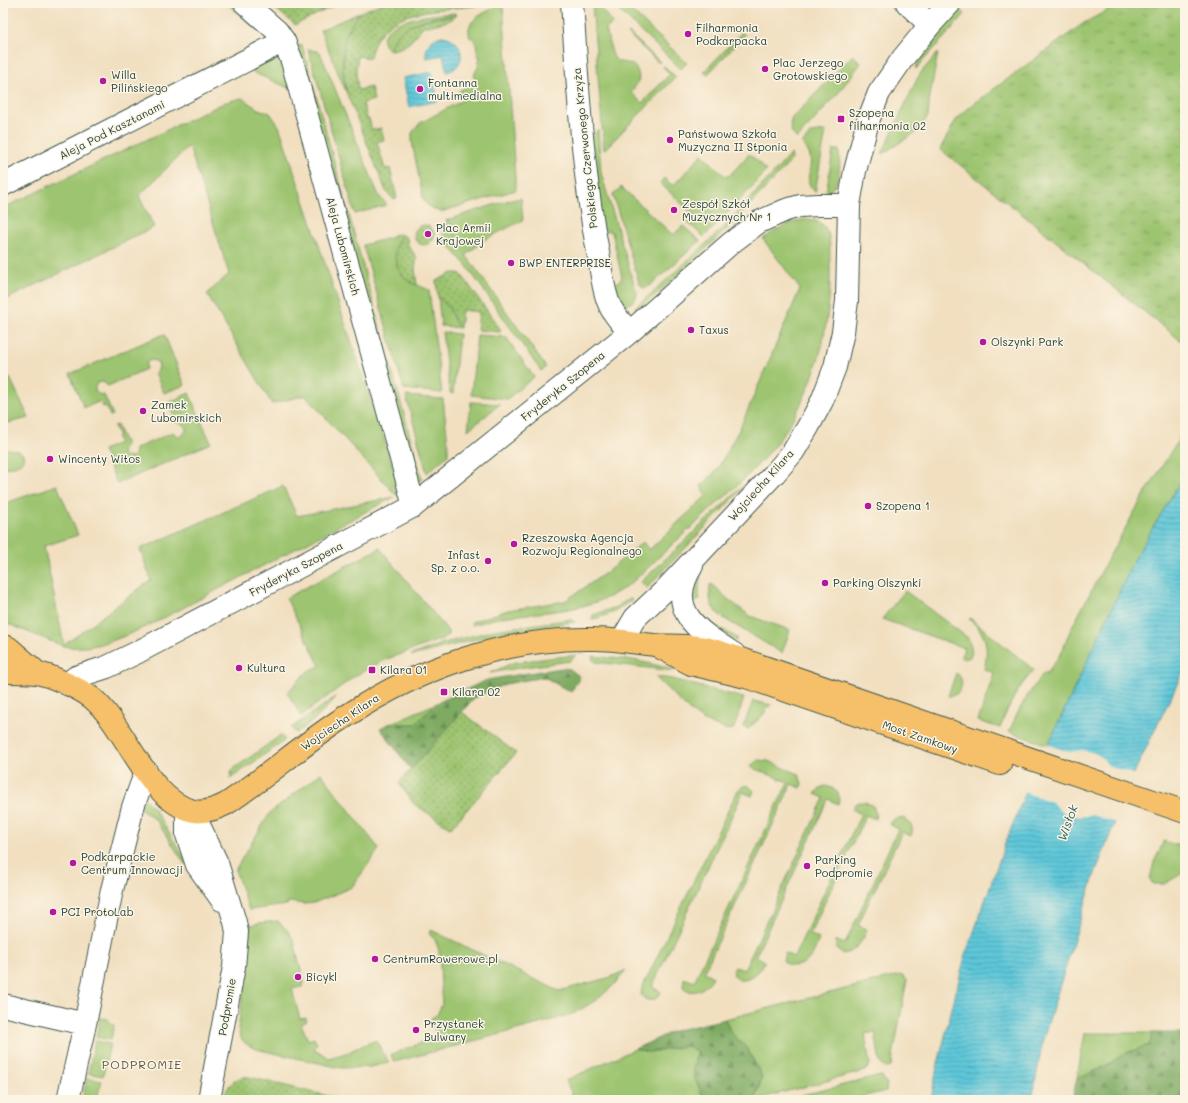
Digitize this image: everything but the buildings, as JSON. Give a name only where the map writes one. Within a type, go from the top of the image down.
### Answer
[{"type":"main road","name":"Wojciecha Kilara","points":[[187,809],[207,811],[226,804],[347,715],[386,692],[436,668],[499,649],[531,644],[594,638],[622,640]]},
{"type":"main road","name":"Most Zamkowy","points":[[622,640],[655,645],[699,647],[741,659],[776,679],[1185,828]]},
{"type":"main road","name":"Most Zamkowy","points":[[655,645],[691,664],[734,674],[776,679],[1185,812]]},
{"type":"main road","points":[[3,646],[9,648],[38,673]]},
{"type":"main road","points":[[3,672],[38,673]]},
{"type":"main road","name":"Podpromie","points":[[38,673],[82,691],[93,699],[112,720],[156,786],[170,800],[187,809]]},
{"type":"street","name":"Aleja Lubomirskich","points":[[245,3],[277,31],[284,41],[294,68],[414,506]]},
{"type":"street","name":"Polskiego Czerwonego Krzyża","points":[[572,3],[584,156],[590,208],[611,307],[622,324],[630,332]]},
{"type":"street","points":[[907,3],[930,24]]},
{"type":"street","points":[[849,205],[855,171],[868,121],[879,93],[903,58],[930,24],[950,3]]},
{"type":"street","name":"Aleja Pod Kasztanami","points":[[3,185],[284,41]]},
{"type":"street","name":"Fryderyka Szopena","points":[[67,684],[76,677],[107,667],[138,652],[414,506],[630,332],[731,243],[759,222],[786,210],[800,206],[849,205]]},
{"type":"street","name":"Wojciecha Kilara","points":[[622,640],[635,618],[664,591],[793,452],[822,401],[835,367],[844,324],[847,301],[849,205]]},
{"type":"street","name":"Wojciecha Kilara","points":[[702,550],[684,578],[682,596],[683,607],[686,614],[698,628],[741,659]]},
{"type":"street","points":[[68,1100],[112,890],[133,807],[146,771]]},
{"type":"street","name":"Podpromie","points":[[187,809],[197,821],[217,863],[237,932],[234,967],[209,1100]]},
{"type":"street","points":[[3,1005],[85,1024]]},
{"type":"green space","points":[[226,3],[235,3],[261,26],[257,30]]},
{"type":"green space","points":[[269,3],[340,3],[295,25]]},
{"type":"green space","points":[[383,3],[481,3],[475,6],[427,11],[397,20],[385,29],[375,41],[370,58],[358,56],[356,71],[358,90],[371,87],[374,100],[363,103],[367,119],[369,119],[372,130],[381,128],[384,140],[377,142],[385,169],[390,168],[397,198],[393,199],[386,191],[347,94],[343,70],[344,43],[346,35],[353,22],[361,12]]},
{"type":"green space","points":[[500,3],[503,6],[516,190],[440,212],[428,206],[423,198],[412,142],[412,133],[420,123],[463,100],[459,91],[470,84],[475,78],[474,75],[478,67],[480,56],[478,56],[476,44],[472,37],[470,38],[470,25],[478,17]]},
{"type":"green space","points":[[592,3],[596,3],[613,23],[606,29],[615,59],[619,62],[633,65],[638,72],[638,82],[631,92],[642,103],[670,74],[663,67],[664,66],[676,77],[604,150]]},
{"type":"green space","points":[[611,3],[623,3],[687,63],[681,69]]},
{"type":"green space","points":[[1121,3],[1185,3],[1185,344],[940,149],[956,120],[972,105],[1084,23]]},
{"type":"green space","points":[[960,10],[965,14],[916,69],[915,68],[922,56]]},
{"type":"green space","points":[[361,12],[354,21],[345,41],[343,73],[347,94],[320,30]]},
{"type":"green space","points":[[455,13],[457,15],[430,18],[415,23],[391,45],[391,50],[384,44],[383,38],[387,31],[394,25],[403,21],[437,14]]},
{"type":"green space","points":[[457,15],[447,21],[427,27],[425,25],[408,44],[391,50],[394,40],[399,33],[407,27],[427,20]]},
{"type":"green space","points":[[742,32],[745,35],[707,75],[704,72]]},
{"type":"green space","points":[[629,33],[660,62],[659,63],[628,34]]},
{"type":"green space","points":[[302,45],[422,479],[419,481],[416,481],[296,47]]},
{"type":"green space","points":[[308,49],[320,52],[379,196],[387,205],[355,214]]},
{"type":"green space","points":[[938,53],[928,116],[918,131],[882,154],[917,79]]},
{"type":"green space","points":[[277,55],[281,58],[291,89],[243,68]]},
{"type":"green space","points":[[853,55],[861,63],[836,96],[797,139],[791,130],[790,125],[792,118]]},
{"type":"green space","points":[[242,98],[258,109],[270,113],[279,126],[402,493],[396,495],[305,395],[272,404],[207,294],[229,274],[189,146],[139,196],[154,227],[3,301],[3,208],[226,102]]},
{"type":"green space","points":[[598,129],[601,173],[637,294],[631,303],[620,306],[610,289],[622,278],[612,232],[598,228],[587,143]]},
{"type":"green space","points":[[826,131],[815,192],[810,186],[809,181],[810,157],[808,151],[802,144],[811,133]]},
{"type":"green space","points":[[833,150],[839,150],[839,174],[835,185],[826,193]]},
{"type":"green space","points":[[702,154],[725,176],[729,176],[749,154],[761,164],[766,171],[704,237],[687,222],[693,214],[660,183],[664,178],[673,186]]},
{"type":"green space","points":[[791,154],[791,161],[725,231],[672,281],[641,307],[634,308],[723,228]]},
{"type":"green space","points":[[621,187],[673,235],[683,226],[700,241],[650,286],[643,288],[639,283],[613,195]]},
{"type":"green space","points":[[521,198],[523,220],[484,240],[466,255],[546,367],[541,371],[466,265],[449,246],[452,243],[453,224],[447,220],[506,201]]},
{"type":"green space","points":[[809,219],[817,221],[823,225],[830,241],[830,288],[824,338],[809,386],[799,409],[771,450],[733,489],[638,577],[621,590],[603,599],[575,608],[502,617],[472,625],[471,622],[508,610],[565,601],[607,572],[643,542],[649,550],[706,496],[701,486],[717,470],[740,428],[800,289],[763,239],[784,226]]},
{"type":"green space","points":[[447,220],[453,226],[455,232],[454,239],[449,246],[443,242]]},
{"type":"green space","points":[[424,225],[431,228],[434,235],[431,242],[424,245],[417,242],[414,235],[417,228]]},
{"type":"green space","points":[[392,235],[403,235],[401,236],[413,283],[429,290],[442,393],[404,389],[363,245],[393,237]]},
{"type":"green space","points":[[403,235],[407,238],[408,245],[417,258],[415,268],[417,285],[404,277],[395,257],[397,243]]},
{"type":"green space","points":[[452,273],[461,274],[501,330],[500,332],[477,330],[479,312],[462,310],[460,328],[455,322],[449,307],[438,297],[436,281]]},
{"type":"green space","points":[[438,297],[449,307],[455,322],[460,328],[441,326]]},
{"type":"green space","points":[[442,332],[459,334],[453,394],[450,393]]},
{"type":"green space","points":[[164,334],[185,385],[164,393],[155,373],[158,370],[159,365],[156,361],[151,360],[146,363],[146,369],[108,386],[103,382],[97,383],[95,391],[100,395],[104,395],[113,415],[110,416],[106,406],[103,407],[101,401],[84,408],[70,374]]},
{"type":"green space","points":[[477,335],[506,337],[534,377],[507,399],[471,395]]},
{"type":"green space","points":[[10,378],[29,418],[3,424],[3,381]]},
{"type":"green space","points":[[189,393],[211,443],[117,484],[103,450],[119,443],[117,437],[119,436],[114,426],[117,425],[126,445],[122,454],[128,458],[134,456],[135,449],[173,432],[177,436],[182,436],[186,431],[185,426],[177,423],[168,403]]},
{"type":"green space","points":[[406,396],[443,399],[448,455],[427,473]]},
{"type":"green space","points":[[471,402],[500,404],[468,430]]},
{"type":"green space","points":[[1185,429],[1185,474],[1135,558],[1048,745],[1009,732],[1020,708],[1038,680],[1044,673],[1047,673],[1062,652],[1070,631],[1109,557],[1140,502]]},
{"type":"green space","points":[[10,449],[23,454],[22,461],[18,465],[3,468],[3,450]]},
{"type":"green space","points":[[57,485],[78,535],[44,546],[64,645],[151,580],[140,549],[283,486],[297,516],[394,497],[158,621],[112,641],[87,647],[75,647],[63,646],[3,622],[3,504]]},
{"type":"green space","points":[[744,485],[745,486],[647,588],[641,582]]},
{"type":"green space","points":[[380,548],[448,631],[448,635],[442,639],[384,660],[355,676],[301,716],[287,692],[308,671],[320,666],[286,598]]},
{"type":"green space","points":[[701,573],[699,600],[691,604],[692,590]]},
{"type":"green space","points":[[712,584],[729,600],[750,616],[790,630],[782,653],[723,618],[711,604],[710,585]]},
{"type":"green space","points":[[905,591],[968,638],[972,652],[969,658],[961,658],[964,648],[882,619]]},
{"type":"green space","points":[[630,598],[632,600],[613,612],[592,619],[593,615],[616,607]]},
{"type":"green space","points":[[970,618],[1034,670],[1014,697],[1000,728],[978,721],[994,673],[984,669],[986,661],[985,641],[980,630],[969,619]]},
{"type":"green space","points":[[572,619],[575,622],[496,634],[412,656],[411,655],[444,643],[495,630]]},
{"type":"green space","points":[[704,619],[737,638],[736,641],[710,628]]},
{"type":"green space","points":[[576,655],[570,661],[490,673],[512,663]]},
{"type":"green space","points":[[592,656],[633,660],[674,669],[674,671],[596,662],[593,660]]},
{"type":"green space","points":[[563,668],[570,669],[580,677],[571,692],[544,677],[505,684],[474,698],[411,770],[380,728],[389,724],[415,724],[435,704],[487,680]]},
{"type":"green space","points":[[956,673],[961,680],[961,688],[953,696],[948,696]]},
{"type":"green space","points":[[656,678],[672,679],[744,698],[734,728],[731,730],[719,727],[698,717],[681,703]]},
{"type":"green space","points":[[337,696],[318,717],[296,733],[291,728]]},
{"type":"green space","points":[[753,701],[771,705],[748,729],[743,727]]},
{"type":"green space","points":[[435,704],[415,724],[389,724]]},
{"type":"green space","points":[[462,712],[516,753],[451,828],[414,804],[399,783]]},
{"type":"green space","points":[[281,735],[284,738],[284,741],[230,779],[232,770]]},
{"type":"green space","points":[[758,760],[768,761],[799,774],[802,784],[801,788],[791,784],[704,972],[713,977],[711,981],[700,990],[687,990],[683,987],[684,978],[694,982],[788,782],[750,767]]},
{"type":"green space","points":[[321,773],[379,849],[352,887],[314,903],[304,904],[288,902],[287,905],[249,910],[235,870],[270,813]]},
{"type":"green space","points":[[748,785],[754,791],[752,796],[743,792],[652,987],[661,992],[657,998],[646,1000],[641,995],[642,988],[738,790],[743,786]]},
{"type":"green space","points":[[825,786],[832,788],[837,792],[839,797],[838,804],[828,799],[755,956],[765,961],[763,965],[758,972],[752,976],[745,979],[738,979],[733,973],[734,969],[735,967],[744,970],[824,798],[815,794],[820,788]]},
{"type":"green space","points":[[145,799],[153,807],[188,863],[185,864],[156,820],[138,807]]},
{"type":"green space","points":[[865,802],[873,806],[876,814],[875,819],[866,815],[810,934],[819,939],[811,957],[801,965],[789,965],[783,960],[785,953],[794,957],[861,814],[852,809],[855,804]]},
{"type":"green space","points":[[898,818],[905,819],[910,823],[912,829],[911,836],[902,832],[858,925],[867,930],[863,938],[855,949],[842,954],[836,949],[835,940],[845,944],[898,829],[889,824],[892,820]]},
{"type":"green space","points":[[1164,841],[1185,848],[1185,872],[1164,884],[1153,884],[1150,879],[1154,862]]},
{"type":"green space","points":[[278,921],[289,932],[294,941],[304,983],[302,987],[292,989],[300,1019],[306,1018],[307,1021],[301,1024],[308,1040],[314,1038],[317,1044],[313,1048],[329,1058],[352,1051],[376,1040],[389,1063],[370,1067],[341,1068],[260,1050],[251,1047],[242,1040],[238,1028],[248,961],[250,926],[258,923]]},
{"type":"green space","points":[[431,930],[559,991],[611,977],[626,970],[615,984],[598,999],[575,1013],[539,1024],[394,1062],[391,1055],[437,1036],[431,1018],[437,1015],[442,1004],[439,950],[435,940],[429,934]]},
{"type":"green space","points":[[901,975],[907,980],[891,1067],[884,1067],[880,1063],[875,1032],[865,1034],[870,1065],[865,1071],[761,1098],[761,1100],[756,1100],[762,1077],[748,1050],[730,1031],[725,1019]]},
{"type":"green space","points":[[100,1018],[108,1019],[114,1025],[111,1040],[96,1037]]},
{"type":"green space","points":[[725,1019],[730,1031],[748,1050],[762,1077],[756,1100],[705,1100],[694,1071],[695,1059],[698,1052],[687,1046],[649,1052],[635,1049],[674,1031]]},
{"type":"green space","points":[[1085,1033],[1153,1033],[1150,1045],[1126,1053],[1102,1068],[1077,1078]]},
{"type":"green space","points":[[1153,1033],[1185,1033],[1185,1100],[1147,1100],[1141,1095],[1133,1100],[1072,1100],[1077,1078],[1102,1068],[1126,1053],[1149,1045]]},
{"type":"green space","points":[[95,1041],[110,1044],[103,1076],[88,1073]]},
{"type":"green space","points":[[687,1046],[698,1052],[693,1075],[705,1100],[574,1100],[566,1080],[635,1049],[649,1052]]},
{"type":"green space","points":[[881,1076],[887,1084],[886,1091],[848,1100],[798,1100],[802,1095]]},
{"type":"green space","points":[[243,1077],[249,1077],[340,1099],[370,1098],[362,1100],[223,1100],[225,1092],[230,1086],[236,1080]]},
{"type":"green space","points":[[87,1078],[102,1081],[96,1100],[82,1100]]},
{"type":"water","points":[[442,36],[455,42],[461,52],[459,64],[454,69],[447,72],[443,55],[426,58],[426,50],[431,41]]},
{"type":"water","name":"Fontanna multimedialna","points":[[432,72],[438,101],[409,107],[403,78]]},
{"type":"water","name":"Wisłok","points":[[1185,474],[1185,668],[1135,771],[1094,876],[1043,1039],[1032,1100],[931,1100],[936,1072],[964,960],[1006,841],[1023,799],[1135,558]]},
{"type":"pier","points":[[1046,744],[1069,752],[1082,750],[1095,753],[1109,766],[1136,775],[1117,823],[1092,815],[1080,817],[1066,814],[1052,802],[1024,792]]},
{"type":"place","name":"Filharmonia Podkarpacka","points":[[688,34]]},
{"type":"place","name":"Plac Jerzego Grotowskiego","points":[[765,69]]},
{"type":"place","name":"Willa Pilińskiego","points":[[103,81]]},
{"type":"place","name":"Fontanna multimedialna","points":[[420,89]]},
{"type":"place","name":"Szopena filharmonia 02","points":[[841,119]]},
{"type":"place","name":"Państwowa Szkoła Muzyczna II Stponia","points":[[670,140]]},
{"type":"place","name":"Zespół Szkół Muzycznych Nr 1","points":[[674,210]]},
{"type":"place","name":"Plac Armii Krajowej","points":[[428,234]]},
{"type":"place","name":"BWP ENTERPRISE","points":[[511,263]]},
{"type":"place","name":"Taxus","points":[[691,330]]},
{"type":"place","name":"Olszynki Park","points":[[983,342]]},
{"type":"place","name":"Zamek Lubomirskich","points":[[143,411]]},
{"type":"place","name":"Wincenty Witos","points":[[50,459]]},
{"type":"place","name":"Szopena 1","points":[[868,506]]},
{"type":"place","name":"Rzeszowska Agencja Rozwoju Regionalnego","points":[[514,544]]},
{"type":"place","name":"Infast Sp. z o.o.","points":[[488,561]]},
{"type":"place","name":"Parking Olszynki","points":[[825,583]]},
{"type":"place","name":"Kultura","points":[[239,668]]},
{"type":"place","name":"Kilara 01","points":[[372,670]]},
{"type":"place","name":"Kilara 02","points":[[444,692]]},
{"type":"place","name":"Podkarpackie Centrum Innowacji","points":[[73,863]]},
{"type":"place","name":"Parking Podpromie","points":[[807,866]]},
{"type":"place","name":"PCI ProtoLab","points":[[53,912]]},
{"type":"place","name":"CentrumRowerowe.pl","points":[[375,959]]},
{"type":"place","name":"Bicykl","points":[[298,977]]},
{"type":"place","name":"Przystanek Bulwary","points":[[416,1030]]},
{"type":"district","name":"PODPROMIE","points":[[142,1065]]}]
